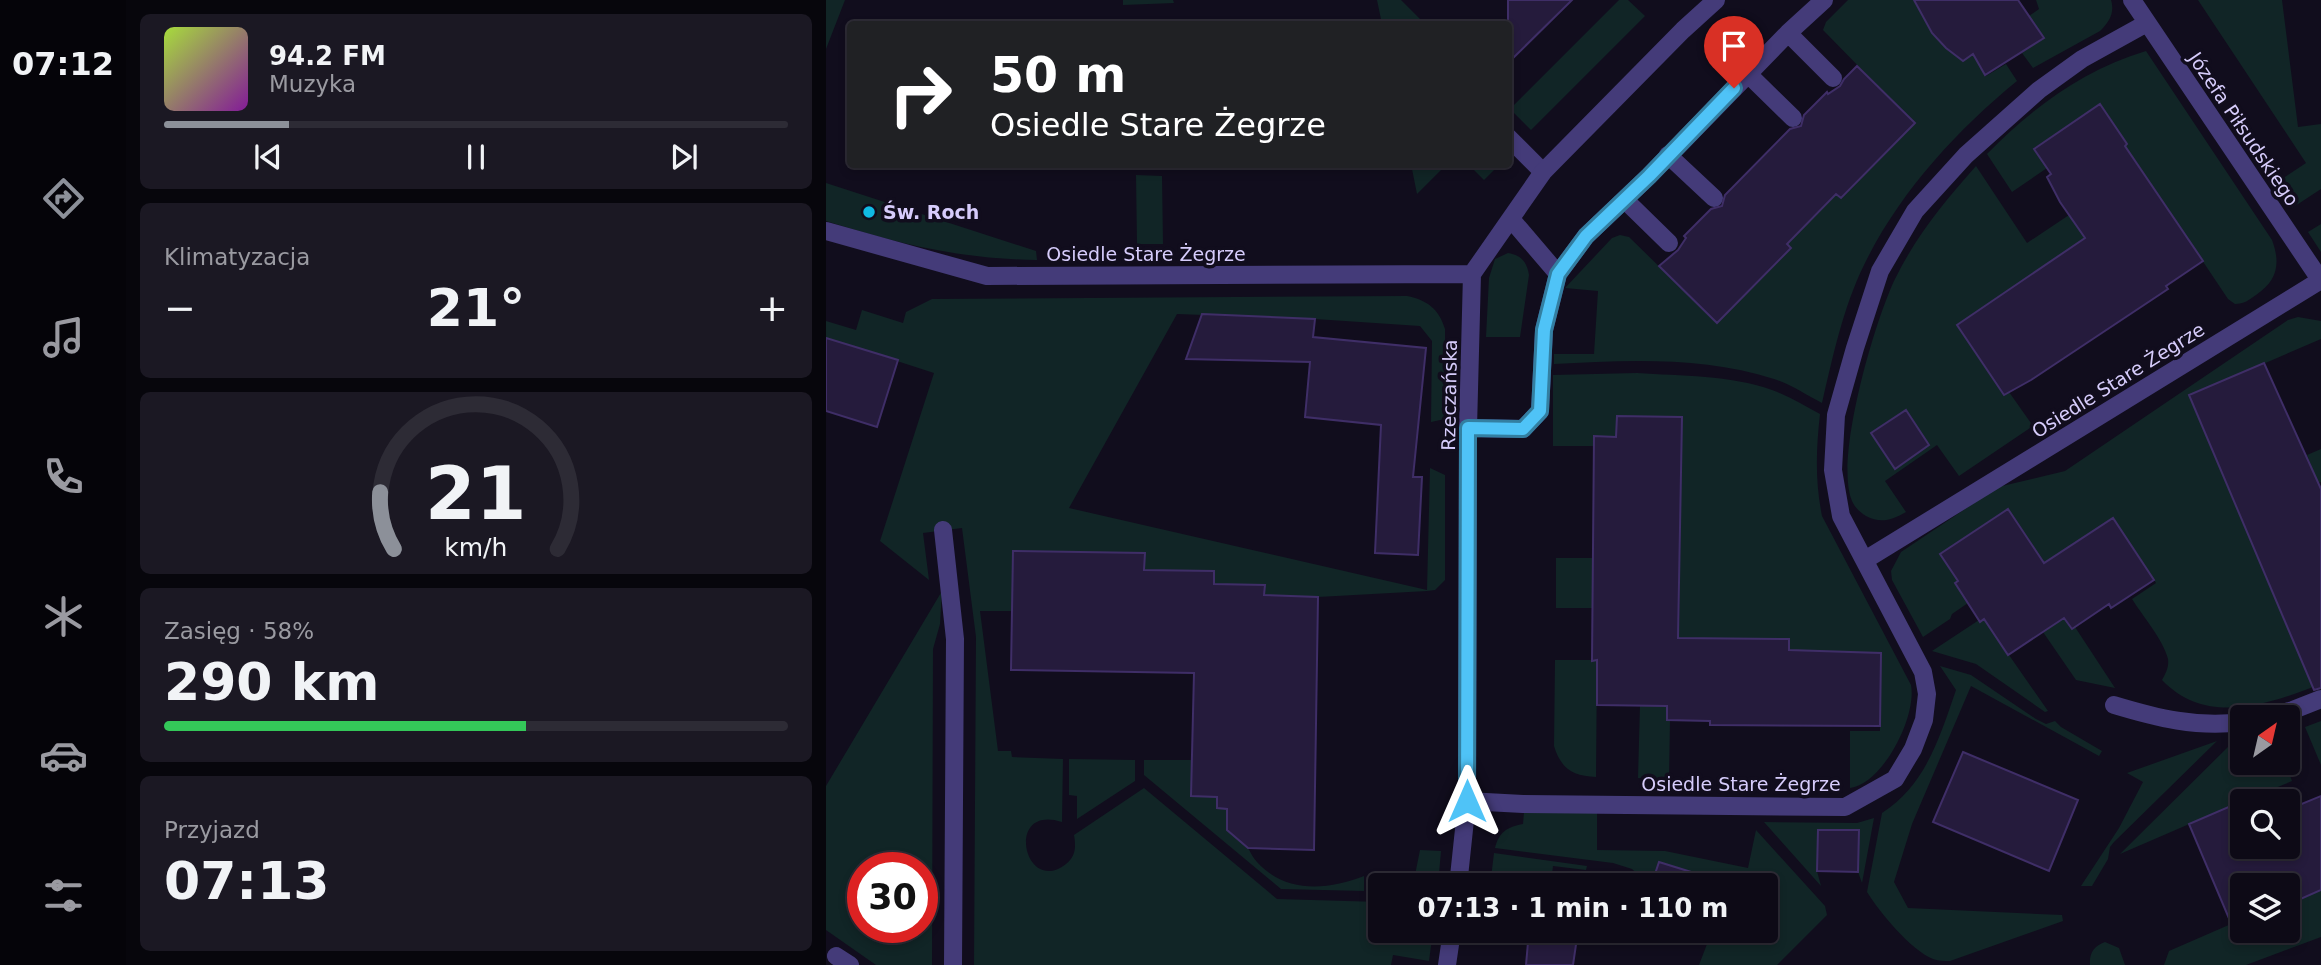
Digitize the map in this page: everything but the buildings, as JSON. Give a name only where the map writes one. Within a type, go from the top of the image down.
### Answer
[{"type":"street","points":[[1472,274],[1543,172],[1716,0]]},
{"type":"street","points":[[1468,428],[1523,429],[1540,411],[1544,330],[1558,274],[1586,236],[1824,0]]},
{"type":"street","name":"Józefa Piłsudskiego","points":[[2132,0],[2321,280]]},
{"type":"street","name":"Osiedle Stare Żegrze","points":[[1467,801],[1523,804],[1845,807],[1895,779],[1913,749],[1924,720],[1927,694],[1923,672],[1841,516],[1833,470],[1836,415],[1880,271],[1915,211],[1966,155],[2039,90],[2071,67],[2147,23]]},
{"type":"street","points":[[1788,33],[1833,78]]},
{"type":"street","points":[[1748,74],[1793,118]]},
{"type":"street","points":[[1512,141],[1543,172]]},
{"type":"street","points":[[1668,155],[1714,198]]},
{"type":"street","points":[[1625,200],[1668,243]]},
{"type":"street","points":[[1511,219],[1558,274]]},
{"type":"street","name":"Osiedle Stare Żegrze","points":[[826,231],[987,276],[1472,274]]},
{"type":"street","name":"Rzeczańska","points":[[1459,873],[1467,801],[1468,428],[1472,274]]},
{"type":"street","name":"Osiedle Stare Żegrze","points":[[1865,561],[2321,280]]},
{"type":"street","points":[[943,530],[955,639],[953,965]]},
{"type":"street","points":[[2300,708],[2321,699]]},
{"type":"street","points":[[2114,705],[2152,717],[2194,725],[2230,724]]},
{"type":"street","points":[[1447,965],[1450,943]]},
{"type":"green space","points":[[826,0],[845,0],[826,49]]},
{"type":"green space","points":[[1123,0],[1173,0],[1174,3],[1123,5]]},
{"type":"green space","points":[[1377,0],[1401,0],[1422,21],[1381,21]]},
{"type":"green space","points":[[1619,0],[1628,0],[1645,16],[1531,130],[1512,111],[1512,107]]},
{"type":"green space","points":[[1848,0],[1916,0],[1935,34],[1963,61],[1973,54],[1986,76],[2006,64],[2017,81],[1951,142],[1912,188],[1878,238],[1850,298],[1822,403],[1780,381],[1720,366],[1665,361],[1554,364],[1554,354],[1594,354],[1598,291],[1565,288],[1612,238],[1620,235],[1629,237],[1717,323],[1787,244],[1836,194],[1842,198],[1914,123],[1823,30],[1826,22]]},
{"type":"green space","points":[[2036,0],[2111,0],[2112,13],[2100,31],[2033,68],[2022,53],[2044,38],[2029,16],[2039,9]]},
{"type":"green space","points":[[2198,0],[2282,0],[2298,127],[2321,124],[2321,189],[2292,208],[2276,183],[2306,163]]},
{"type":"green space","points":[[2146,51],[2272,240],[2276,257],[2273,278],[2263,290],[2244,302],[2235,304],[2228,299],[2135,160],[2129,163],[2100,104],[2034,148],[2047,168],[2012,192],[1987,154],[2022,121],[2060,92],[2101,69]]},
{"type":"green space","points":[[1976,166],[2027,243],[2069,215],[2103,240],[1957,325],[2004,395],[2009,392],[2033,426],[1959,476],[1937,445],[1885,481],[1906,512],[1886,520],[1877,520],[1866,516],[1855,506],[1848,481],[1852,423],[1868,356],[1877,325],[1903,263],[1953,192]]},
{"type":"green space","points":[[1412,168],[1443,168],[1417,194]]},
{"type":"green space","points":[[1472,168],[1496,168],[1484,180]]},
{"type":"green space","points":[[1136,175],[1162,176],[1163,244],[1137,244]]},
{"type":"green space","points":[[826,183],[1036,251],[1037,260],[982,257],[930,249],[826,221]]},
{"type":"green space","points":[[2321,224],[2321,252],[2308,232]]},
{"type":"green space","points":[[1508,253],[1523,260],[1529,275],[1520,337],[1486,337],[1489,278],[1495,259]]},
{"type":"green space","points":[[1407,296],[1431,306],[1439,316],[1445,329],[1445,419],[1431,422],[1432,341],[1420,326],[1177,314],[1069,508],[1427,590],[1430,468],[1445,475],[1445,580],[1435,590],[1318,597],[1264,595],[1265,586],[1214,584],[1214,571],[1144,570],[1144,553],[1014,551],[1015,611],[980,611],[998,751],[1011,751],[1012,757],[1063,759],[1062,822],[1044,820],[1032,825],[1027,836],[1026,848],[1031,860],[1040,869],[1051,871],[1066,864],[1074,851],[1074,835],[1144,788],[1277,899],[1368,902],[1368,943],[1431,943],[1429,961],[1393,955],[1391,965],[974,965],[976,637],[962,528],[923,533],[929,580],[880,541],[934,373],[826,338],[826,321],[856,330],[862,310],[903,323],[906,312],[932,299]]},
{"type":"green space","points":[[2298,317],[2321,321],[2321,339],[2189,396],[2230,492],[2321,684],[2260,704],[2218,707],[2199,703],[2180,694],[2162,680],[2168,665],[2166,652],[2132,599],[2156,583],[2113,519],[2035,569],[2034,547],[2008,509],[1940,554],[1958,581],[1955,583],[1968,603],[1923,637],[1892,580],[1891,571],[1901,552],[1998,487],[2065,471],[2288,320]]},
{"type":"green space","points":[[1637,373],[1739,381],[1785,395],[1820,414],[1817,465],[1822,516],[1911,685],[1909,714],[1895,747],[1874,775],[1862,784],[1850,788],[1850,731],[1880,731],[1880,653],[1668,649],[1679,630],[1682,417],[1617,416],[1616,437],[1594,437],[1594,446],[1553,446],[1553,375]]},
{"type":"green space","points":[[2321,449],[2321,482],[2318,483],[2307,455]]},
{"type":"green space","points":[[1556,558],[1593,558],[1597,615],[1592,615],[1592,608],[1556,608]]},
{"type":"green space","points":[[942,591],[940,624],[933,649],[932,852],[847,852],[847,943],[932,943],[932,965],[876,965],[826,930],[826,786]]},
{"type":"green space","points":[[2064,617],[2072,629],[2075,627],[2115,688],[2076,680],[2043,632]]},
{"type":"green space","points":[[1984,619],[2048,711],[2045,712],[1976,664],[1932,651]]},
{"type":"green space","points":[[1555,660],[1597,660],[1596,777],[1569,770],[1560,760],[1554,746]]},
{"type":"green space","points":[[1940,666],[1971,675],[2036,719],[2046,724],[2055,721],[2102,751],[2099,756],[1971,686],[1912,824],[1894,882],[1908,908],[2062,915],[2063,921],[1950,961],[1933,959],[1915,948],[1888,920],[1867,892],[1882,813],[1897,802],[1921,774],[1937,742],[1956,690]]},
{"type":"green space","points":[[1640,705],[1667,706],[1667,719],[1670,720],[1669,779],[1638,778]]},
{"type":"green space","points":[[2321,721],[2321,765],[2305,727]]},
{"type":"green space","points":[[2217,741],[2114,842],[2110,847],[2108,859],[2092,886],[2081,886],[2119,828],[2143,782],[2127,773]]},
{"type":"green space","points":[[2230,745],[2230,775],[2290,775],[2292,781],[2273,789],[2230,789],[2230,806],[2120,854]]},
{"type":"green space","points":[[1069,759],[1135,760],[1135,781],[1077,819],[1077,796],[1069,795]]},
{"type":"green space","points":[[1144,760],[1192,760],[1191,796],[1217,797],[1217,808],[1227,809],[1227,830],[1246,845],[1268,872],[1281,880],[1322,886],[1364,876],[1364,891],[1281,889],[1144,775]]},
{"type":"green space","points":[[1524,812],[1597,813],[1597,850],[1665,851],[1748,868],[1756,830],[1825,906],[1827,915],[1777,965],[1699,965],[1707,943],[1778,943],[1778,873],[1694,873],[1659,862],[1655,873],[1636,873],[1613,863],[1495,848],[1504,831],[1523,824]]},
{"type":"green space","points":[[1874,818],[1862,883],[1858,872],[1859,830],[1818,830],[1817,871],[1821,886],[1764,822],[1857,823]]},
{"type":"green space","points":[[1420,850],[1441,851],[1439,873],[1415,873]]},
{"type":"green space","points":[[1494,853],[1587,866],[1586,870],[1553,866],[1552,873],[1492,873]]},
{"type":"green space","points":[[2321,890],[2321,937],[2246,965],[2164,965],[2169,951],[2230,924],[2230,943],[2300,943],[2300,899]]},
{"type":"green space","points":[[2105,942],[2119,948],[2125,965],[2090,965],[2093,951]]},
{"type":"place","name":"Św. Roch","points":[[869,212]]},
{"type":"route","points":[[1467,801],[1468,428],[1523,429],[1540,411],[1544,330],[1558,274],[1586,236],[1602,223],[1734,88]]}]
